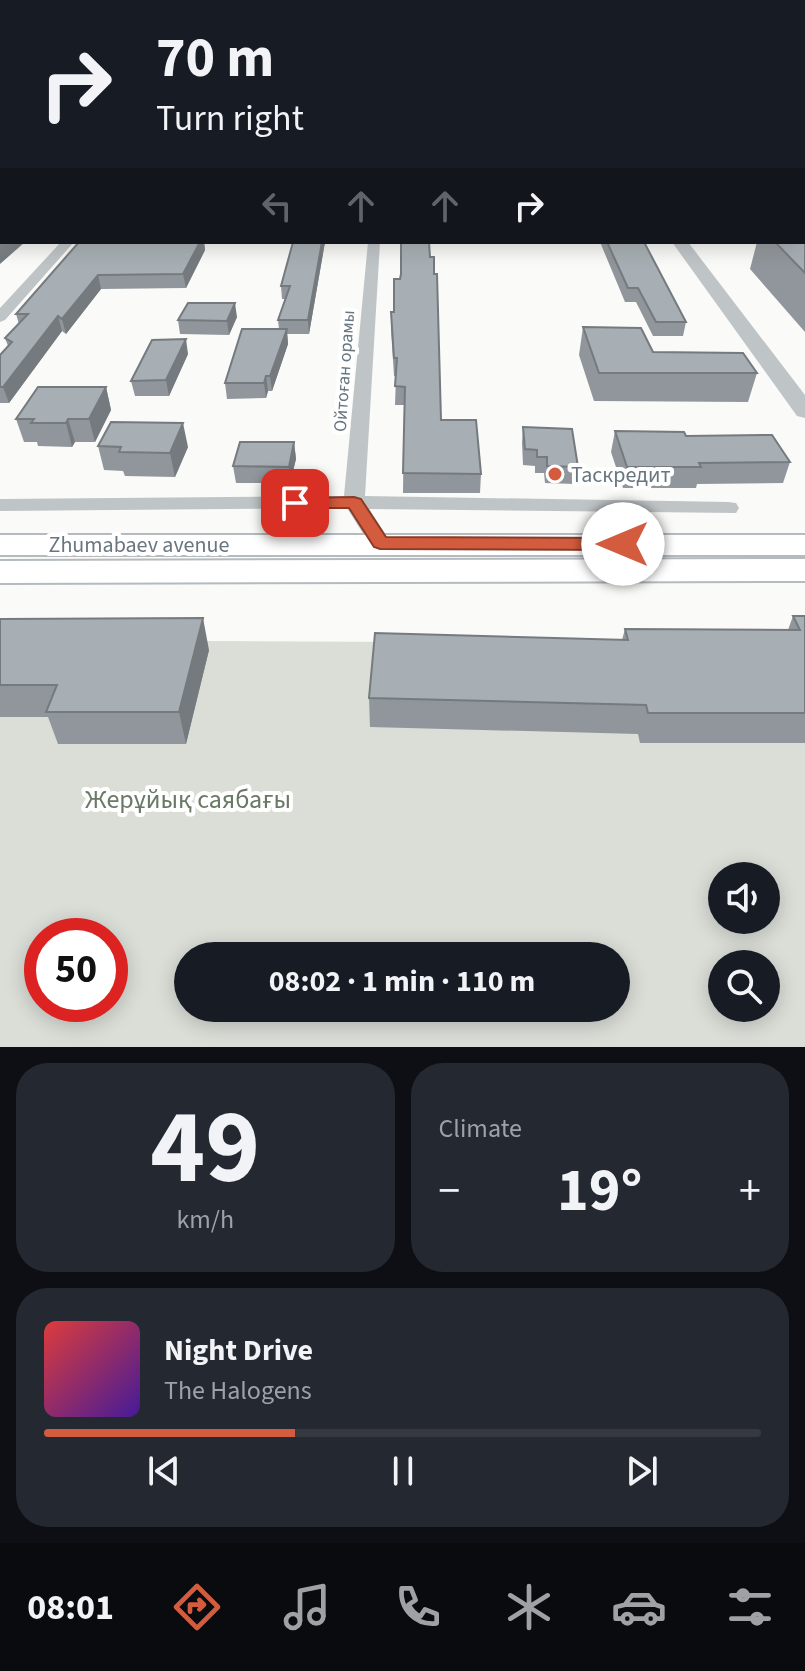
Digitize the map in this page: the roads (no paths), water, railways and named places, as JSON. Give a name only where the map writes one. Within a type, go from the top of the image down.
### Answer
[{"type":"main road","name":"Zhumabaev avenue","points":[[0,545],[805,545]]},
{"type":"main road","name":"Zhumabaev avenue","points":[[0,572],[805,570]]},
{"type":"street","points":[[0,317],[66,244]]},
{"type":"street","name":"Ойтоған орамы","points":[[354,502],[374,244]]},
{"type":"street","points":[[681,244],[805,411]]},
{"type":"street","points":[[354,502],[380,543]]},
{"type":"street","points":[[0,505],[354,502],[728,508]]},
{"type":"place","name":"Таскредит","points":[[555,474]]},
{"type":"park label","name":"Жерұйық саябағы","points":[[188,799]]}]
